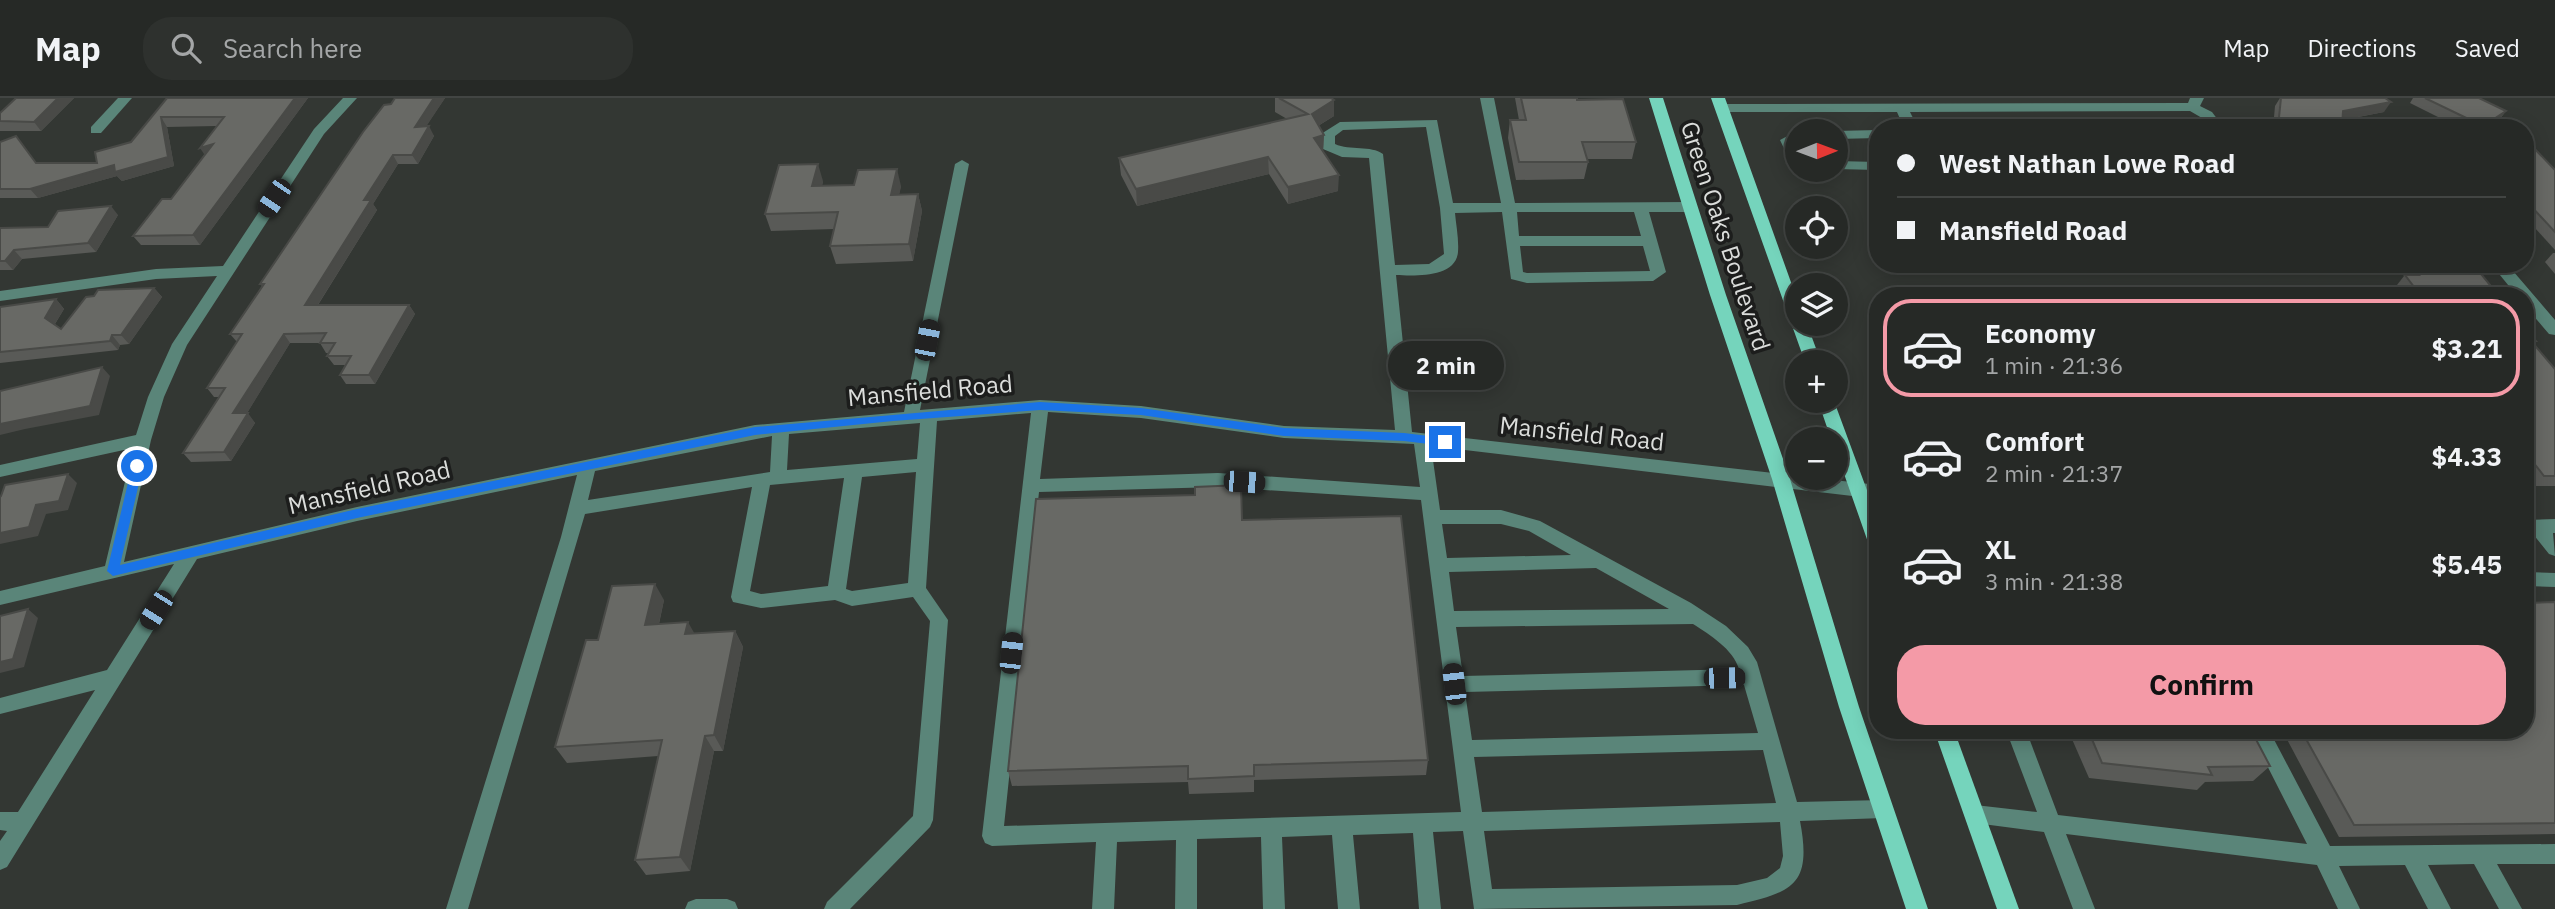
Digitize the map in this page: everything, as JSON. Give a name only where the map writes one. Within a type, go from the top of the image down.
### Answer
[{"type":"main road","name":"Green Oaks Boulevard","points":[[1656,98],[1781,479],[1849,707],[1917,909]]},
{"type":"main road","points":[[1720,103],[1785,286]]},
{"type":"main road","points":[[1830,413],[1869,520]]},
{"type":"main road","points":[[1947,739],[2008,909]]},
{"type":"street","points":[[96,130],[125,98]]},
{"type":"street","points":[[113,571],[143,440],[156,397],[180,344],[319,132],[350,98]]},
{"type":"street","points":[[1487,98],[1509,208],[1516,275],[1539,278],[1653,276],[1658,272],[1640,207]]},
{"type":"street","points":[[1720,103],[1902,108],[2195,103],[2210,119]]},
{"type":"street","points":[[1902,108],[1908,119]]},
{"type":"street","points":[[1387,270],[1430,269],[1441,266],[1451,254],[1447,208],[1433,123],[1340,126],[1328,134],[1328,145],[1342,153],[1376,154],[1387,270],[1413,438],[1430,494],[1472,821],[1484,904],[1629,903],[1737,895],[1765,889],[1783,881],[1790,873],[1794,861],[1794,844],[1769,741],[1751,677],[1741,653],[1719,631],[1696,616],[1534,526],[1513,519],[1433,517]]},
{"type":"street","points":[[1848,135],[1869,134]]},
{"type":"street","points":[[835,909],[923,820],[939,620],[917,589],[925,465],[920,415],[962,164]]},
{"type":"street","points":[[1848,165],[1869,166]]},
{"type":"street","points":[[1447,208],[1690,206]]},
{"type":"street","points":[[1512,242],[1650,241]]},
{"type":"street","points":[[0,296],[156,274],[226,271]]},
{"type":"street","points":[[2506,273],[2518,287]]},
{"type":"street","points":[[2534,306],[2555,330]]},
{"type":"street","points":[[1040,406],[992,836],[1883,809]]},
{"type":"street","name":"Mansfield Road","points":[[0,598],[357,514],[755,431],[1040,406],[1141,412],[1284,432],[1413,438],[1869,491]]},
{"type":"street","points":[[781,428],[740,597],[761,601],[836,593],[852,598],[917,589]]},
{"type":"street","points":[[0,471],[143,440]]},
{"type":"street","points":[[457,909],[578,508],[588,465]]},
{"type":"street","points":[[578,508],[770,478],[925,465]]},
{"type":"street","points":[[836,593],[853,471]]},
{"type":"street","points":[[1029,486],[1218,480],[1430,494]]},
{"type":"street","points":[[2539,526],[2555,550]]},
{"type":"street","points":[[0,860],[191,553]]},
{"type":"street","points":[[1439,565],[1598,561]]},
{"type":"street","points":[[2534,579],[2555,580]]},
{"type":"street","points":[[1446,619],[1696,616]]},
{"type":"street","points":[[0,706],[114,677]]},
{"type":"street","points":[[1454,684],[1751,677]]},
{"type":"street","points":[[2020,739],[2084,909]]},
{"type":"street","points":[[2264,739],[2349,909]]},
{"type":"street","points":[[1463,749],[1769,741]]},
{"type":"street","points":[[1975,814],[2324,856],[2555,854]]},
{"type":"street","points":[[0,821],[23,822]]},
{"type":"street","points":[[1422,822],[1430,909]]},
{"type":"street","points":[[1342,824],[1349,909]]},
{"type":"street","points":[[1271,826],[1274,909]]},
{"type":"street","points":[[1186,829],[1186,909]]},
{"type":"street","points":[[1103,909],[1107,831]]},
{"type":"street","points":[[2411,855],[2440,909]]},
{"type":"street","points":[[2479,855],[2511,909]]},
{"type":"street","points":[[696,909],[727,909]]},
{"type":"building","points":[[16,98],[58,98],[34,122],[0,121],[0,113]]},
{"type":"building","points":[[167,98],[295,98],[193,235],[133,236],[162,199],[171,199],[213,144],[200,148],[224,117],[161,117],[168,157],[115,172],[114,165],[30,189],[0,189],[0,142],[16,136],[36,163],[97,163],[95,152],[131,142]]},
{"type":"building","points":[[395,98],[434,98],[415,127],[429,126],[412,155],[393,155],[364,200],[371,200],[305,305],[409,305],[369,375],[340,375],[351,356],[327,356],[335,343],[320,343],[326,333],[284,334],[233,413],[248,413],[224,452],[183,453],[225,388],[207,388],[242,334],[230,334],[264,284],[260,284],[363,132],[384,105],[391,104]]},
{"type":"building","points":[[1279,98],[1334,100],[1312,114],[1324,135],[1314,138],[1339,175],[1288,187],[1268,157],[1136,189],[1119,158],[1308,114]]},
{"type":"building","points":[[1521,98],[1623,99],[1636,142],[1582,142],[1588,162],[1519,162],[1510,120],[1526,120]]},
{"type":"building","points":[[2281,98],[2385,98],[2391,102],[2343,111],[2343,119],[2279,119]]},
{"type":"building","points":[[2425,98],[2479,98],[2506,111],[2494,119],[2468,119]]},
{"type":"building","points":[[2534,148],[2555,170],[2555,232],[2534,209]]},
{"type":"building","points":[[818,164],[812,186],[854,185],[858,170],[897,169],[891,195],[918,194],[909,244],[830,246],[838,212],[765,214],[779,165]]},
{"type":"building","points":[[111,206],[88,243],[14,250],[5,261],[0,261],[0,228],[48,227],[58,211]]},
{"type":"building","points":[[2418,273],[2480,273],[2492,287],[2414,287],[2405,275],[2419,275]]},
{"type":"building","points":[[154,288],[121,335],[112,335],[110,341],[0,352],[0,307],[56,299],[45,318],[61,329],[86,297],[94,296],[98,290]]},
{"type":"building","points":[[2534,344],[2555,369],[2555,476],[2544,476],[2534,463]]},
{"type":"building","points":[[102,367],[90,406],[0,424],[0,391]]},
{"type":"building","points":[[68,474],[59,501],[36,505],[29,527],[0,533],[0,497],[5,485]]},
{"type":"building","points":[[1241,485],[1242,520],[1401,516],[1428,760],[1254,765],[1254,776],[1188,779],[1188,766],[1008,771],[1036,499],[1195,495],[1195,487]]},
{"type":"building","points":[[655,584],[645,625],[688,622],[685,634],[735,631],[714,735],[705,736],[680,857],[635,860],[662,740],[555,747],[586,640],[598,640],[612,586]]},
{"type":"building","points":[[2555,602],[2555,823],[2354,825],[2306,739],[2534,739],[2534,603]]},
{"type":"building","points":[[28,609],[13,659],[0,662],[0,616]]},
{"type":"building","points":[[2092,739],[2256,739],[2270,766],[2208,767],[2212,775],[2102,763]]},
{"type":"route","points":[[137,466],[113,571],[357,514],[755,431],[893,417],[1040,406],[1141,412],[1284,432],[1404,437],[1445,442]]}]
